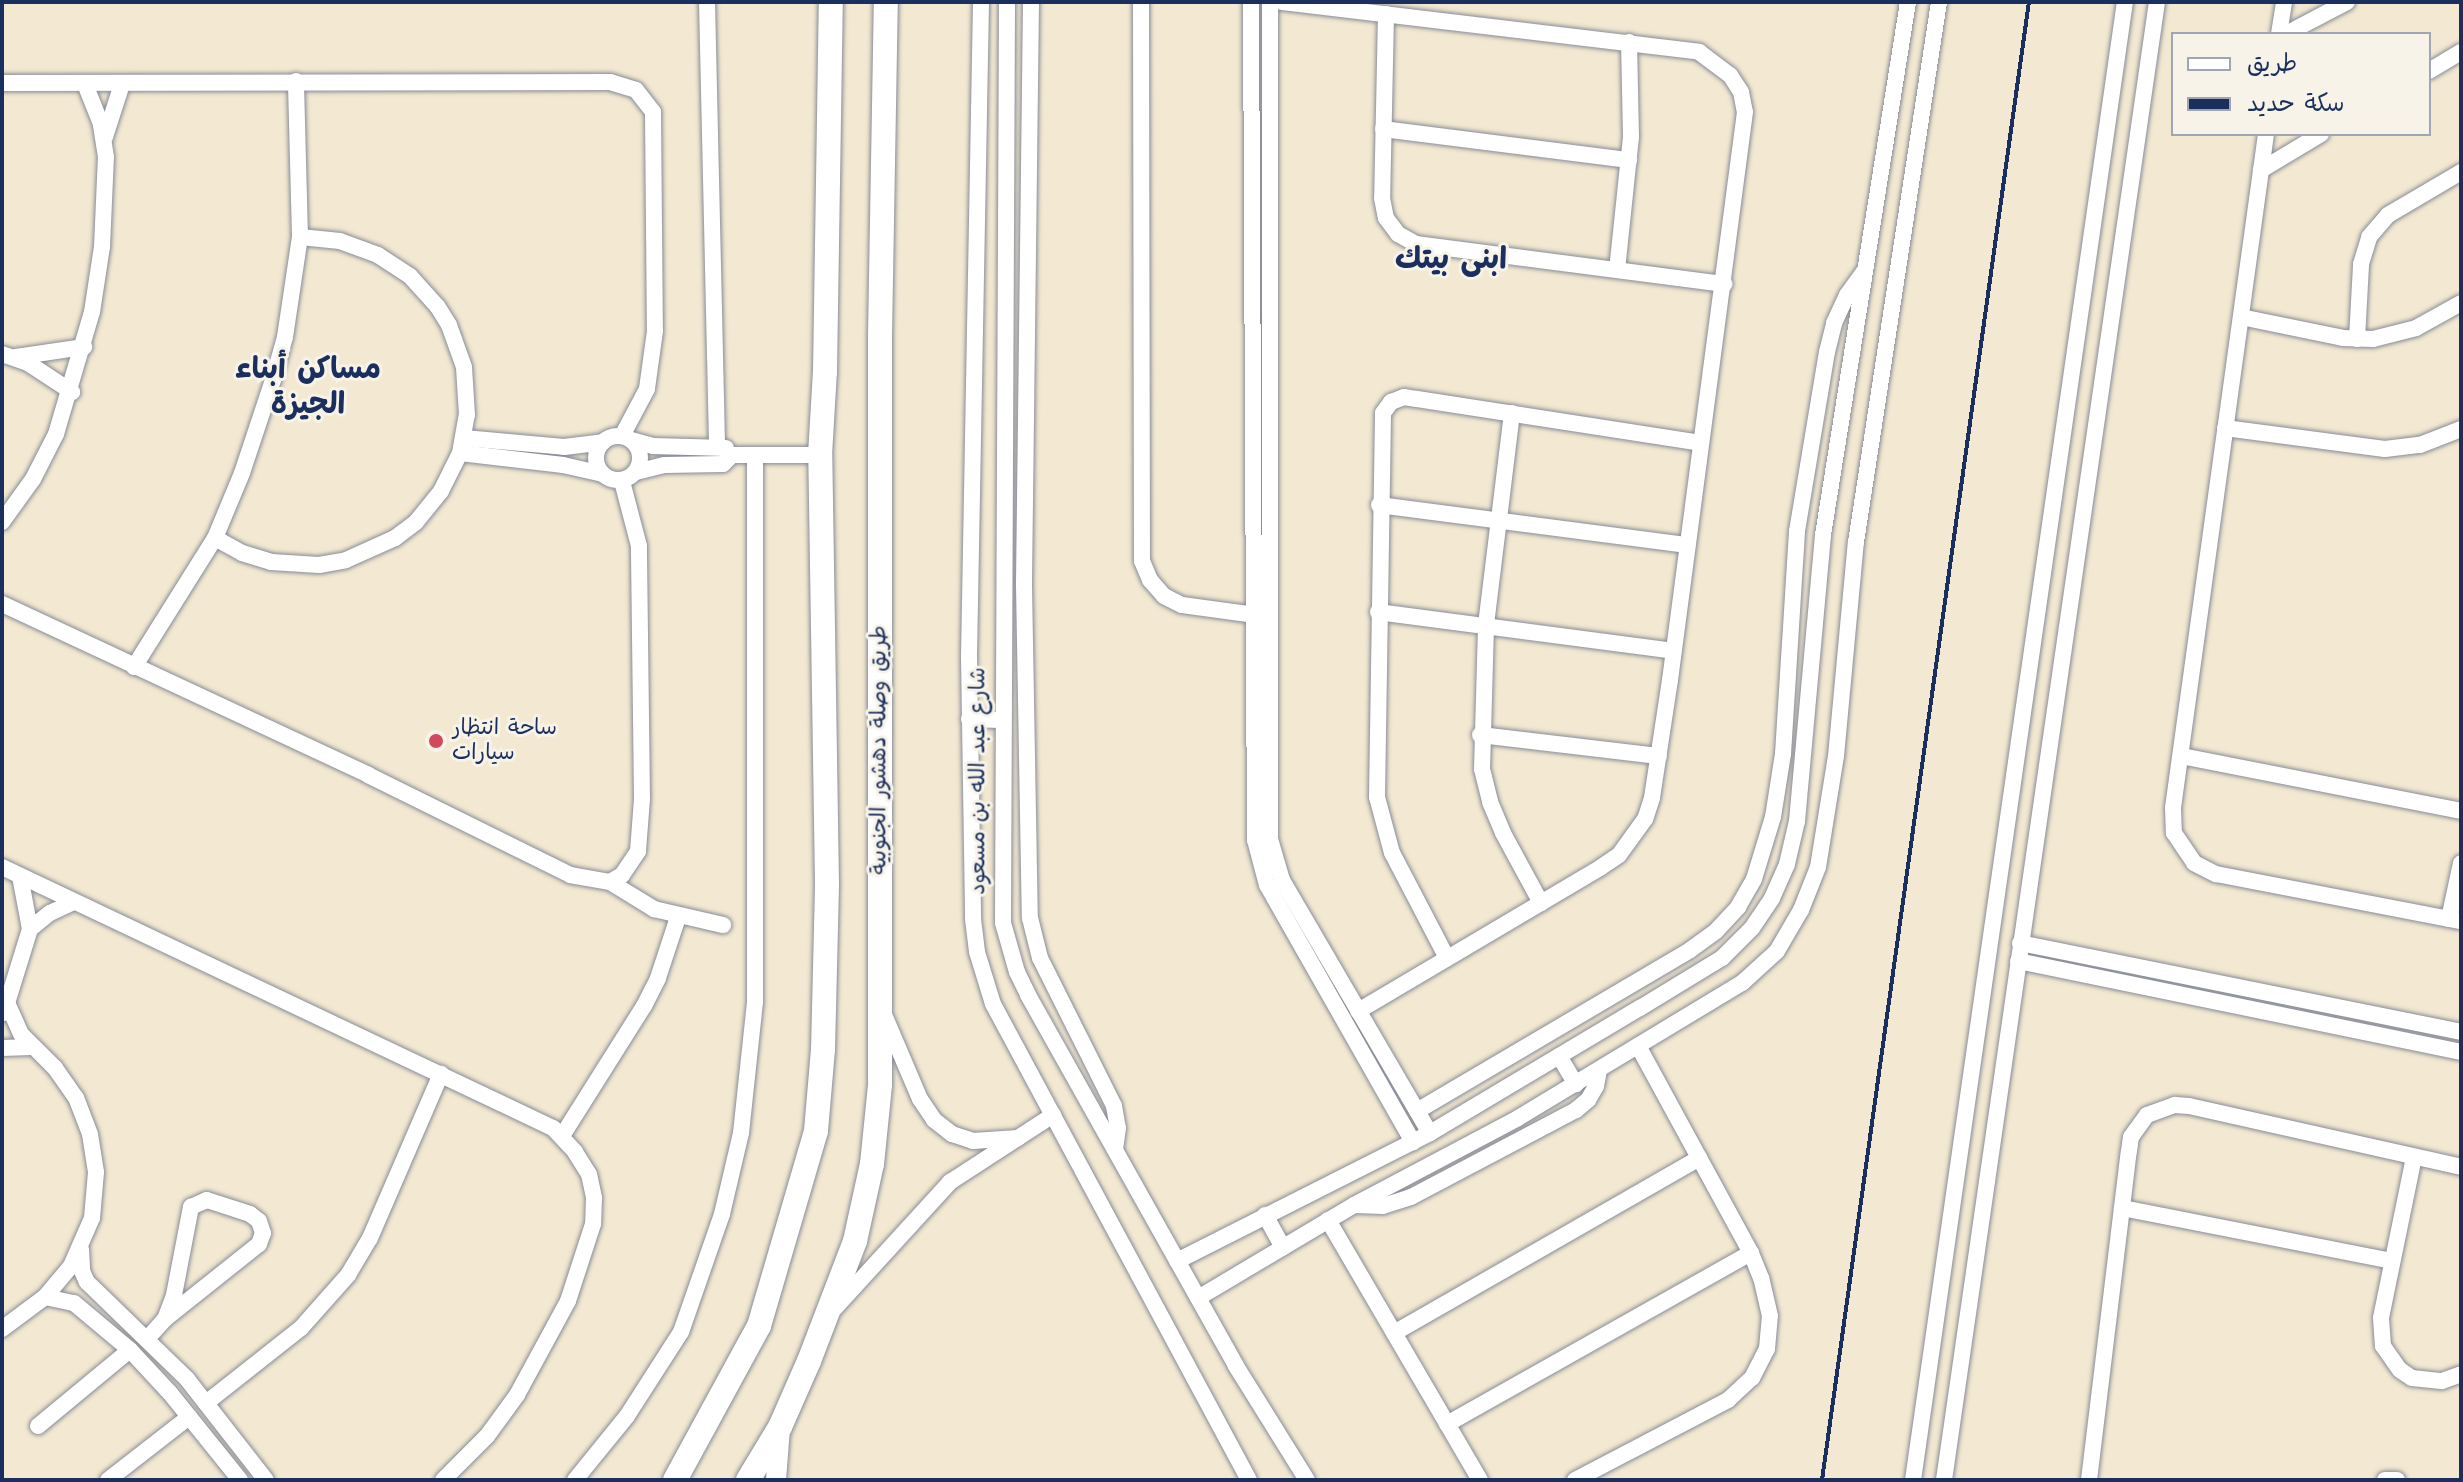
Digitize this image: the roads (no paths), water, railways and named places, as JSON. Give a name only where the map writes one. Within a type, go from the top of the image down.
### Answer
[{"type":"highway","points":[[674,1477],[728,1388],[759,1326],[816,1131],[823,1050],[827,884],[820,455],[826,356],[831,2]]},
{"type":"highway","name":"طريق وصلة دهشور الجنوبية","points":[[780,1427],[828,1315],[855,1241],[872,1164],[880,1085],[880,335],[886,2]]},
{"type":"highway","points":[[748,1480],[780,1427]]},
{"type":"main road","name":"طريق وصلة دهشور الجنوبية","points":[[776,1480],[780,1427]]},
{"type":"street","points":[[707,2],[717,446]]},
{"type":"street","name":"شارع عبد الله بن مسعود","points":[[981,2],[969,719],[973,926],[977,952],[993,1004],[1249,1480]]},
{"type":"street","name":"شارع عبد الله بن مسعود","points":[[1007,2],[1000,897],[1008,948],[1028,995],[1177,1261],[1307,1480]]},
{"type":"street","points":[[1031,2],[1024,629],[1030,918],[1040,958],[1114,1106],[1118,1128],[1115,1150]]},
{"type":"street","points":[[1141,2],[1142,561],[1150,580],[1164,596],[1182,605],[1255,615]]},
{"type":"street","points":[[1251,2],[1263,472],[1255,615],[1262,700]]},
{"type":"street","points":[[1270,2],[1262,700],[1255,840],[1267,885],[1294,916],[1358,1011],[1430,1133]]},
{"type":"street","points":[[1282,2],[1699,52],[1716,61],[1741,92],[1745,112],[1743,147],[1652,798],[1633,838],[1619,855],[1358,1011]]},
{"type":"street","points":[[1177,1261],[1430,1133],[1722,958],[1752,928],[1772,898],[1787,864],[1797,821],[1811,696],[1823,535],[1908,2]]},
{"type":"street","points":[[1198,1298],[1354,1205],[1576,1084],[1742,983],[1777,951],[1801,910],[1818,867],[1836,756],[1856,542],[1939,2]]},
{"type":"street","points":[[1913,1480],[2125,2]]},
{"type":"street","points":[[1944,1480],[2157,2]]},
{"type":"street","points":[[2279,32],[2284,2]]},
{"type":"street","points":[[2290,32],[2347,2]]},
{"type":"street","points":[[1386,14],[1382,198],[1386,218],[1398,234],[1416,244],[1724,284]]},
{"type":"street","points":[[1617,270],[1629,160],[1629,42]]},
{"type":"street","points":[[2431,70],[2461,52]]},
{"type":"street","points":[[1897,73],[1927,79]]},
{"type":"street","points":[[134,667],[215,538],[242,473],[285,337],[300,237],[296,81]]},
{"type":"street","points":[[2,83],[610,82],[636,90],[653,112],[655,331],[647,389],[626,438]]},
{"type":"street","points":[[85,84],[105,139]]},
{"type":"street","points":[[2,522],[44,459],[72,392],[84,347],[102,247],[105,139],[122,84]]},
{"type":"street","points":[[1383,129],[1629,160]]},
{"type":"street","points":[[1006,136],[1028,135]]},
{"type":"street","points":[[2266,136],[2181,756],[2174,833],[2185,854],[2204,869],[2455,920],[2461,863]]},
{"type":"street","points":[[2261,170],[2318,136]]},
{"type":"street","points":[[2105,141],[2135,146]]},
{"type":"street","points":[[2357,339],[2361,264],[2369,237],[2388,215],[2461,172]]},
{"type":"street","points":[[215,538],[242,553],[295,565],[346,560],[371,551],[395,538],[430,507],[462,446],[467,415],[464,367],[449,325],[425,290],[395,265],[361,248],[300,237]]},
{"type":"street","points":[[1417,1111],[1645,977],[1716,931],[1738,907],[1754,879],[1773,817],[1787,693],[1797,531],[1834,323],[1847,295],[1865,271]]},
{"type":"street","points":[[1004,293],[1026,293]]},
{"type":"street","points":[[2241,317],[2357,339],[2402,333],[2461,303]]},
{"type":"street","points":[[8,356],[84,347]]},
{"type":"street","points":[[8,356],[72,392]]},
{"type":"street","points":[[2073,362],[2102,367]]},
{"type":"street","points":[[1447,958],[1392,853],[1377,797],[1380,425],[1383,413],[1391,402],[1404,397],[1701,443]]},
{"type":"street","points":[[1512,413],[1486,626],[1480,735],[1482,769],[1490,802],[1541,903]]},
{"type":"street","points":[[2225,428],[2385,449],[2420,445],[2461,429]]},
{"type":"street","points":[[610,882],[632,864],[638,851],[642,799],[639,546],[629,476],[641,459],[626,438]]},
{"type":"street","points":[[462,446],[564,447],[626,438],[653,446],[717,446],[726,448],[732,455]]},
{"type":"street","points":[[603,442],[596,455],[603,474]]},
{"type":"street","points":[[462,446],[603,474],[629,476],[664,465],[723,464],[732,455],[820,455]]},
{"type":"street","points":[[575,1480],[627,1416],[681,1332],[718,1227],[741,1133],[755,1002],[755,455]]},
{"type":"street","points":[[1379,505],[1687,545]]},
{"type":"street","points":[[1797,531],[1823,535]]},
{"type":"street","points":[[3,607],[380,781],[570,875],[610,882],[654,909],[678,917],[723,925]]},
{"type":"street","points":[[1378,612],[1673,651]]},
{"type":"street","points":[[2035,627],[2064,631]]},
{"type":"street","points":[[1002,631],[1024,629]]},
{"type":"street","points":[[1787,693],[1811,696]]},
{"type":"street","points":[[969,719],[1001,720]]},
{"type":"street","points":[[1480,735],[1659,756]]},
{"type":"street","points":[[2181,756],[2461,811]]},
{"type":"street","points":[[1773,817],[1797,821]]},
{"type":"street","points":[[2,867],[441,1074],[562,1136],[589,1174],[594,1198],[593,1224],[583,1263],[562,1315],[517,1395],[487,1436],[443,1480]]},
{"type":"street","points":[[20,876],[30,929],[5,1011],[31,1047],[65,1080],[76,1098],[90,1134],[96,1195],[81,1248],[82,1271],[87,1282],[147,1339],[206,1403],[266,1480]]},
{"type":"street","points":[[30,929],[50,913],[74,902]]},
{"type":"street","points":[[1294,916],[1413,1142]]},
{"type":"street","points":[[562,1136],[644,1006],[658,978],[678,917]]},
{"type":"street","points":[[2020,943],[2461,1032]]},
{"type":"street","points":[[2071,972],[2074,954]]},
{"type":"street","points":[[2018,961],[2461,1052]]},
{"type":"street","points":[[1645,977],[1658,997]]},
{"type":"street","points":[[880,1006],[920,1099],[934,1120],[952,1134],[973,1141],[1020,1137]]},
{"type":"street","points":[[1575,1480],[1728,1400],[1752,1378],[1767,1349],[1770,1316],[1751,1253],[1638,1046]]},
{"type":"street","points":[[2,1048],[31,1047]]},
{"type":"street","points":[[1559,1056],[1576,1084]]},
{"type":"street","points":[[1354,1205],[1383,1206],[1411,1197],[1576,1110],[1592,1093],[1599,1070]]},
{"type":"street","points":[[206,1403],[301,1328],[348,1275],[370,1238],[441,1074]]},
{"type":"street","points":[[2089,1480],[2131,1137],[2138,1125],[2160,1107],[2175,1105],[2461,1167]]},
{"type":"street","points":[[828,1315],[935,1196],[1053,1115]]},
{"type":"street","points":[[2414,1157],[2380,1332],[2390,1359],[2412,1378],[2426,1382],[2442,1381],[2461,1374]]},
{"type":"street","points":[[1394,1333],[1699,1158]]},
{"type":"street","points":[[147,1339],[165,1319],[259,1244],[263,1233],[259,1221],[250,1214],[207,1200],[191,1207],[174,1295],[165,1319]]},
{"type":"street","points":[[2122,1208],[2392,1261]]},
{"type":"street","points":[[1265,1215],[1283,1247]]},
{"type":"street","points":[[1328,1220],[1480,1480]]},
{"type":"street","points":[[2,1329],[45,1297],[81,1248]]},
{"type":"street","points":[[1447,1424],[1751,1253]]},
{"type":"street","points":[[45,1297],[74,1303],[130,1350],[240,1480]]},
{"type":"street","points":[[38,1426],[130,1350]]},
{"type":"street","points":[[1928,1369],[1958,1373]]},
{"type":"street","points":[[108,1480],[189,1417]]},
{"type":"street","points":[[2385,1480],[2397,1480]]},
{"type":"railway","points":[[1822,1480],[2029,2]]},
{"type":"place","name":"ساحة انتظار سيارات","points":[[436,741]]},
{"type":"district","name":"ابنى بيتك","points":[[1451,260]]},
{"type":"district","name":"مساكن أبناء الجيزة","points":[[308,387]]}]
